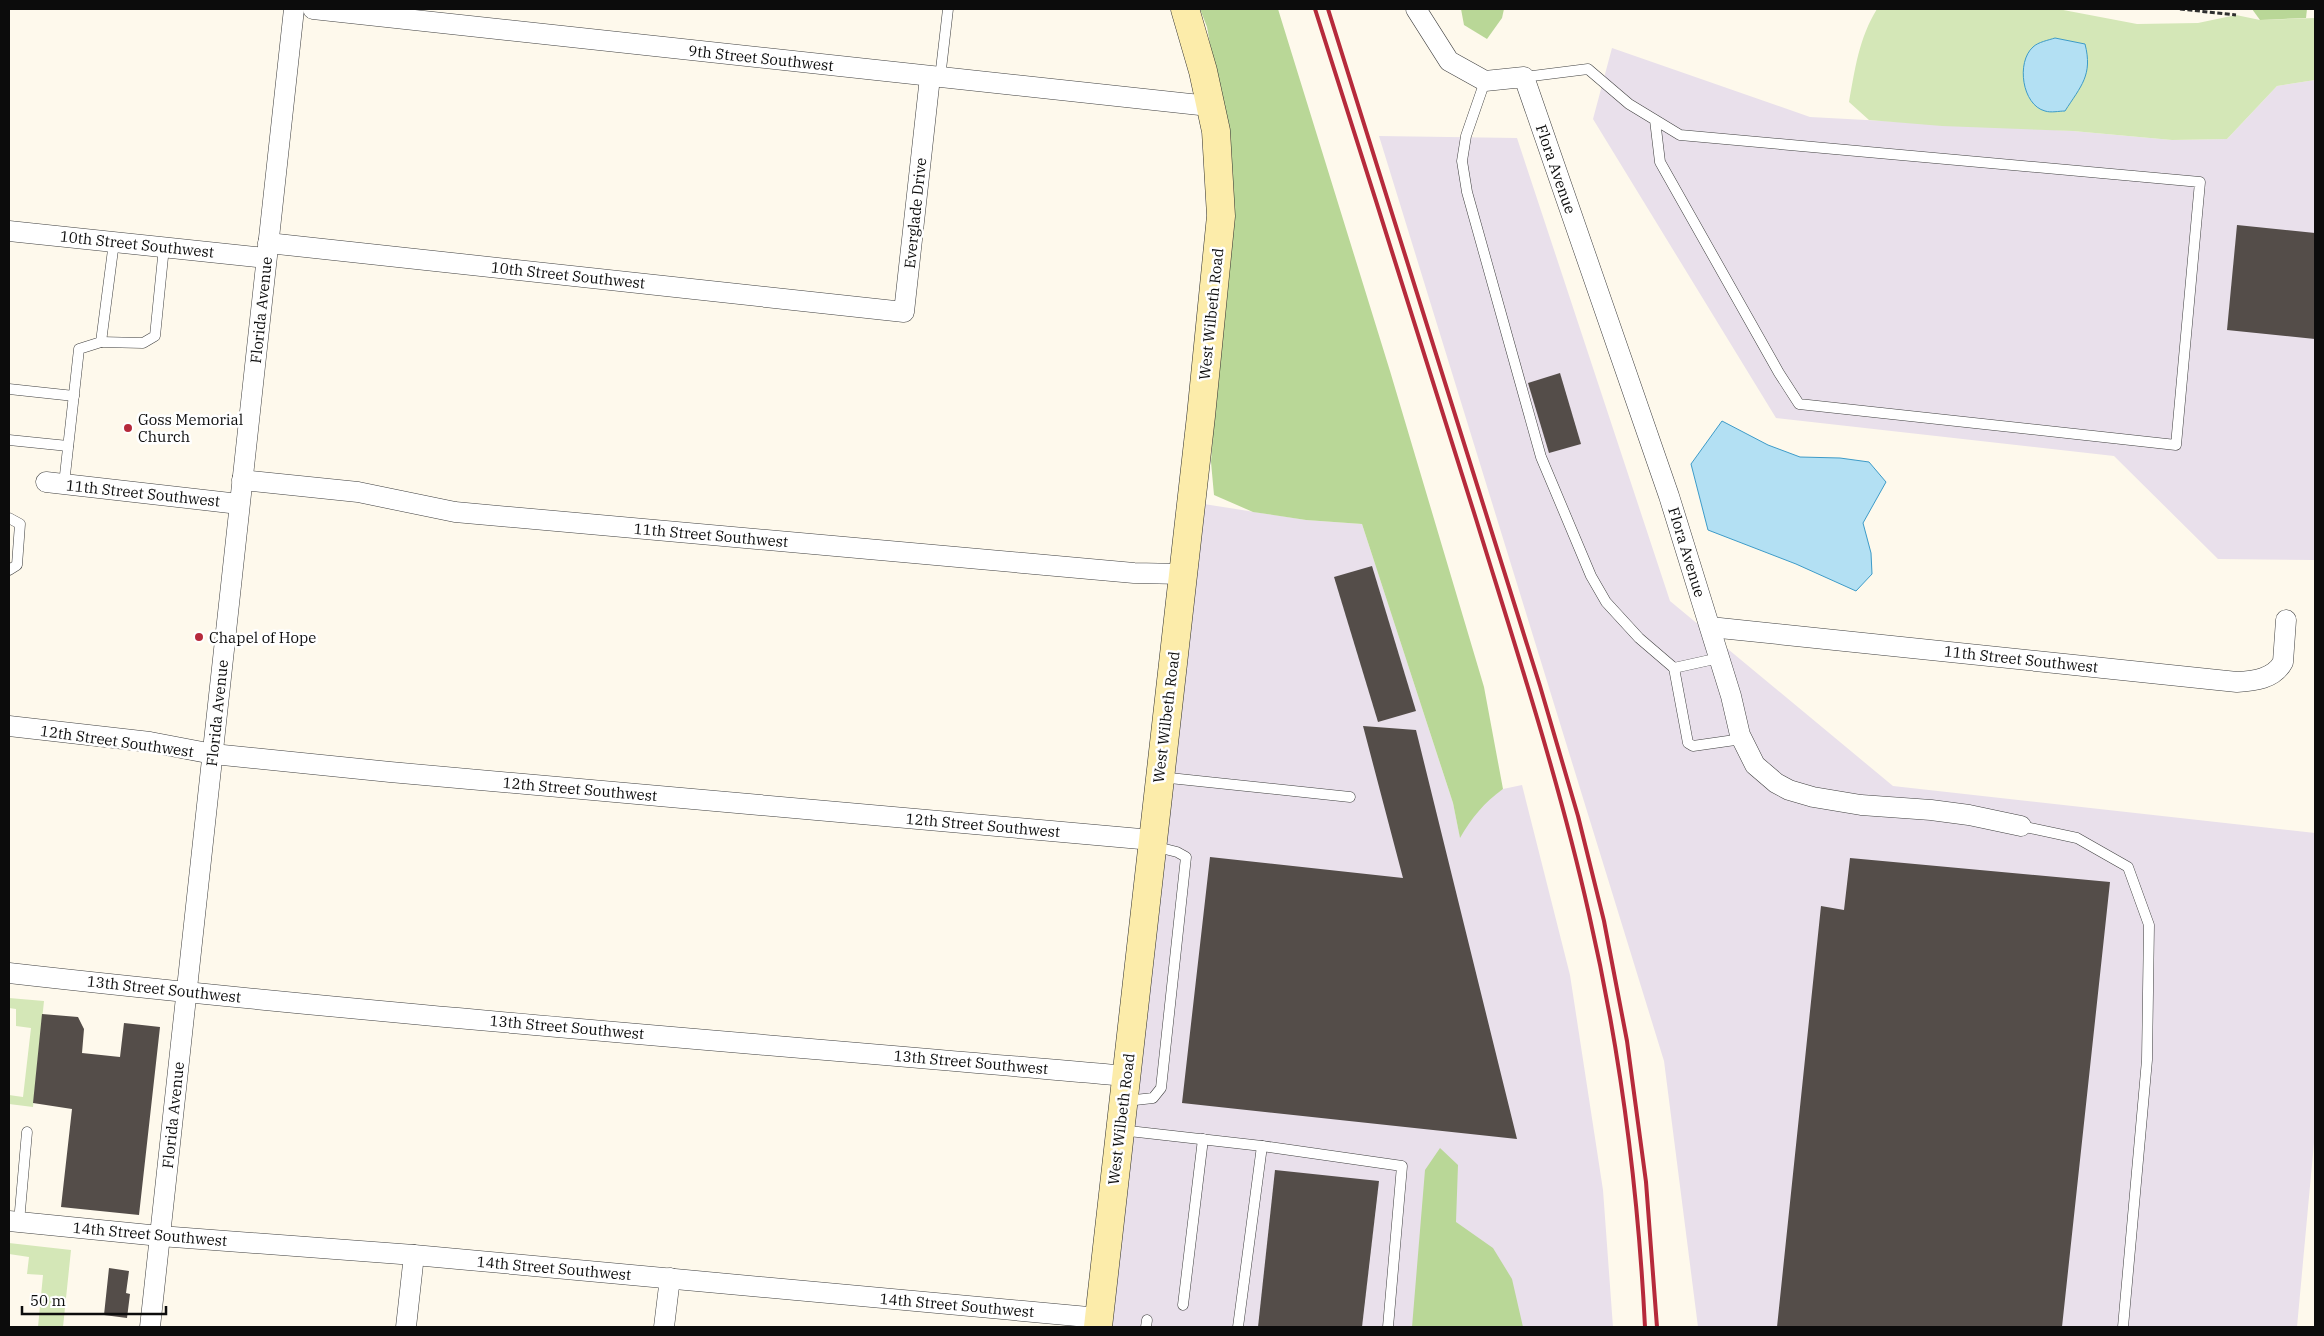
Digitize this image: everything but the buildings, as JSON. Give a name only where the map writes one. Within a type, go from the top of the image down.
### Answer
[{"type":"main road","name":"West Wilbeth Road","points":[[1099,1322],[1201,416],[1221,216],[1218,144],[1203,71],[1185,9]]},
{"type":"street","name":"Florida Avenue","points":[[150,1327],[294,9]]},
{"type":"street","name":"9th Street Southwest","points":[[313,9],[1209,106]]},
{"type":"street","points":[[1416,9],[1448,61],[1485,80],[1524,77]]},
{"type":"street","name":"Everglade Drive","points":[[867,308],[904,312],[935,77]]},
{"type":"street","name":"Flora Avenue","points":[[1524,77],[1666,487],[1710,627],[1742,739],[1755,765],[1766,776],[1789,790],[1834,802],[1931,810],[2021,826]]},
{"type":"street","name":"10th Street Southwest","points":[[9,231],[164,247],[267,250],[867,308]]},
{"type":"street","name":"11th Street Southwest","points":[[242,480],[358,492],[455,512],[1134,572],[1182,574]]},
{"type":"street","name":"11th Street Southwest","points":[[55,483],[239,504]]},
{"type":"street","name":"11th Street Southwest","points":[[1710,627],[2237,682],[2264,678],[2280,668],[2283,662],[2286,620]]},
{"type":"street","name":"12th Street Southwest","points":[[9,726],[150,742],[213,754],[1152,843]]},
{"type":"street","name":"13th Street Southwest","points":[[9,973],[1125,1089]]},
{"type":"street","name":"14th Street Southwest","points":[[14,1221],[160,1236],[414,1255],[670,1278],[1099,1322]]},
{"type":"street","points":[[406,1327],[414,1255]]},
{"type":"street","points":[[664,1327],[670,1278]]},
{"type":"lane","points":[[935,77],[948,9]]},
{"type":"lane","points":[[1524,77],[1588,69],[1629,104],[1680,135],[2200,182],[2176,445],[1799,404],[1778,373],[1660,162],[1654,120]]},
{"type":"lane","points":[[1485,80],[1466,136],[1462,161],[1467,192],[1541,457],[1591,576],[1606,602],[1640,638],[1674,668],[1688,743],[1693,746],[1742,739]]},
{"type":"lane","points":[[101,342],[114,242]]},
{"type":"lane","points":[[55,483],[68,446],[79,349],[101,342],[143,343],[155,336],[164,247]]},
{"type":"lane","points":[[9,389],[74,396]]},
{"type":"lane","points":[[9,440],[68,446]]},
{"type":"lane","points":[[9,518],[20,524],[17,565],[9,570]]},
{"type":"lane","points":[[1674,668],[1719,658]]},
{"type":"lane","points":[[1159,777],[1350,797]]},
{"type":"lane","points":[[2021,826],[2077,838],[2128,868],[2149,925],[2147,1060],[2123,1327]]},
{"type":"lane","points":[[1125,1089],[1153,1098],[1161,1088],[1186,857],[1152,843]]},
{"type":"lane","points":[[1120,1130],[1262,1146],[1402,1166],[1388,1327]]},
{"type":"lane","points":[[14,1221],[27,1132]]},
{"type":"lane","points":[[1182,1305],[1203,1139]]},
{"type":"lane","points":[[1238,1327],[1262,1146]]},
{"type":"path","points":[[2180,9],[2236,15]]},
{"type":"shaded area","points":[[1612,48],[1810,117],[2073,131],[2172,140],[2227,139],[2277,86],[2315,80],[2315,560],[2218,559],[2114,456],[1776,418],[1593,119]]},
{"type":"shaded area","points":[[1379,136],[1517,138],[1670,601],[1893,786],[2315,833],[2315,1132],[2297,1327],[1698,1327],[1664,1061]]},
{"type":"shaded area","points":[[1191,502],[1306,520],[1362,524],[1453,803],[1460,837],[1470,820],[1486,801],[1503,789],[1522,785],[1570,975],[1603,1190],[1613,1327],[1098,1327]]},
{"type":"green space","points":[[1200,9],[1278,9],[1390,371],[1484,687],[1503,789],[1479,811],[1460,838],[1453,803],[1362,524],[1306,520],[1253,512],[1214,495],[1211,462],[1221,321],[1223,118],[1207,27]]},
{"type":"green space","points":[[1461,9],[1504,9],[1502,18],[1487,39],[1464,25]]},
{"type":"green space","points":[[1877,9],[2058,9],[2137,24],[2198,23],[2236,15],[2260,20],[2315,18],[2315,80],[2277,86],[2227,139],[2172,140],[2073,131],[1942,126],[1869,120],[1849,102],[1862,42]]},
{"type":"green space","points":[[2252,9],[2307,9],[2306,18],[2260,20]]},
{"type":"green space","points":[[9,998],[44,1001],[33,1107],[9,1104],[9,1095],[23,1097],[31,1028],[16,1026],[16,1009],[9,1008]]},
{"type":"green space","points":[[1440,1148],[1458,1165],[1456,1222],[1493,1248],[1512,1279],[1523,1327],[1412,1327],[1425,1170]]},
{"type":"green space","points":[[9,1243],[71,1250],[63,1327],[38,1327],[43,1275],[27,1274],[29,1257],[9,1254]]},
{"type":"water","points":[[2055,38],[2085,44],[2088,64],[2084,80],[2065,111],[2050,112],[2037,107],[2031,101],[2024,82],[2023,72],[2024,62],[2033,47],[2041,42]]},
{"type":"water","points":[[1722,421],[1768,445],[1800,457],[1840,458],[1869,462],[1886,482],[1863,523],[1871,553],[1872,574],[1856,591],[1796,564],[1708,530],[1691,464]]},
{"type":"railway","points":[[1315,9],[1521,666],[1551,764],[1577,864],[1610,1016],[1626,1119],[1638,1223],[1645,1327]]},
{"type":"railway","points":[[1328,9],[1540,686],[1578,816],[1604,921],[1627,1041],[1646,1182],[1657,1327]]},
{"type":"place","name":"Goss Memorial Church","points":[[128,428]]},
{"type":"place","name":"Chapel of Hope","points":[[199,637]]}]
